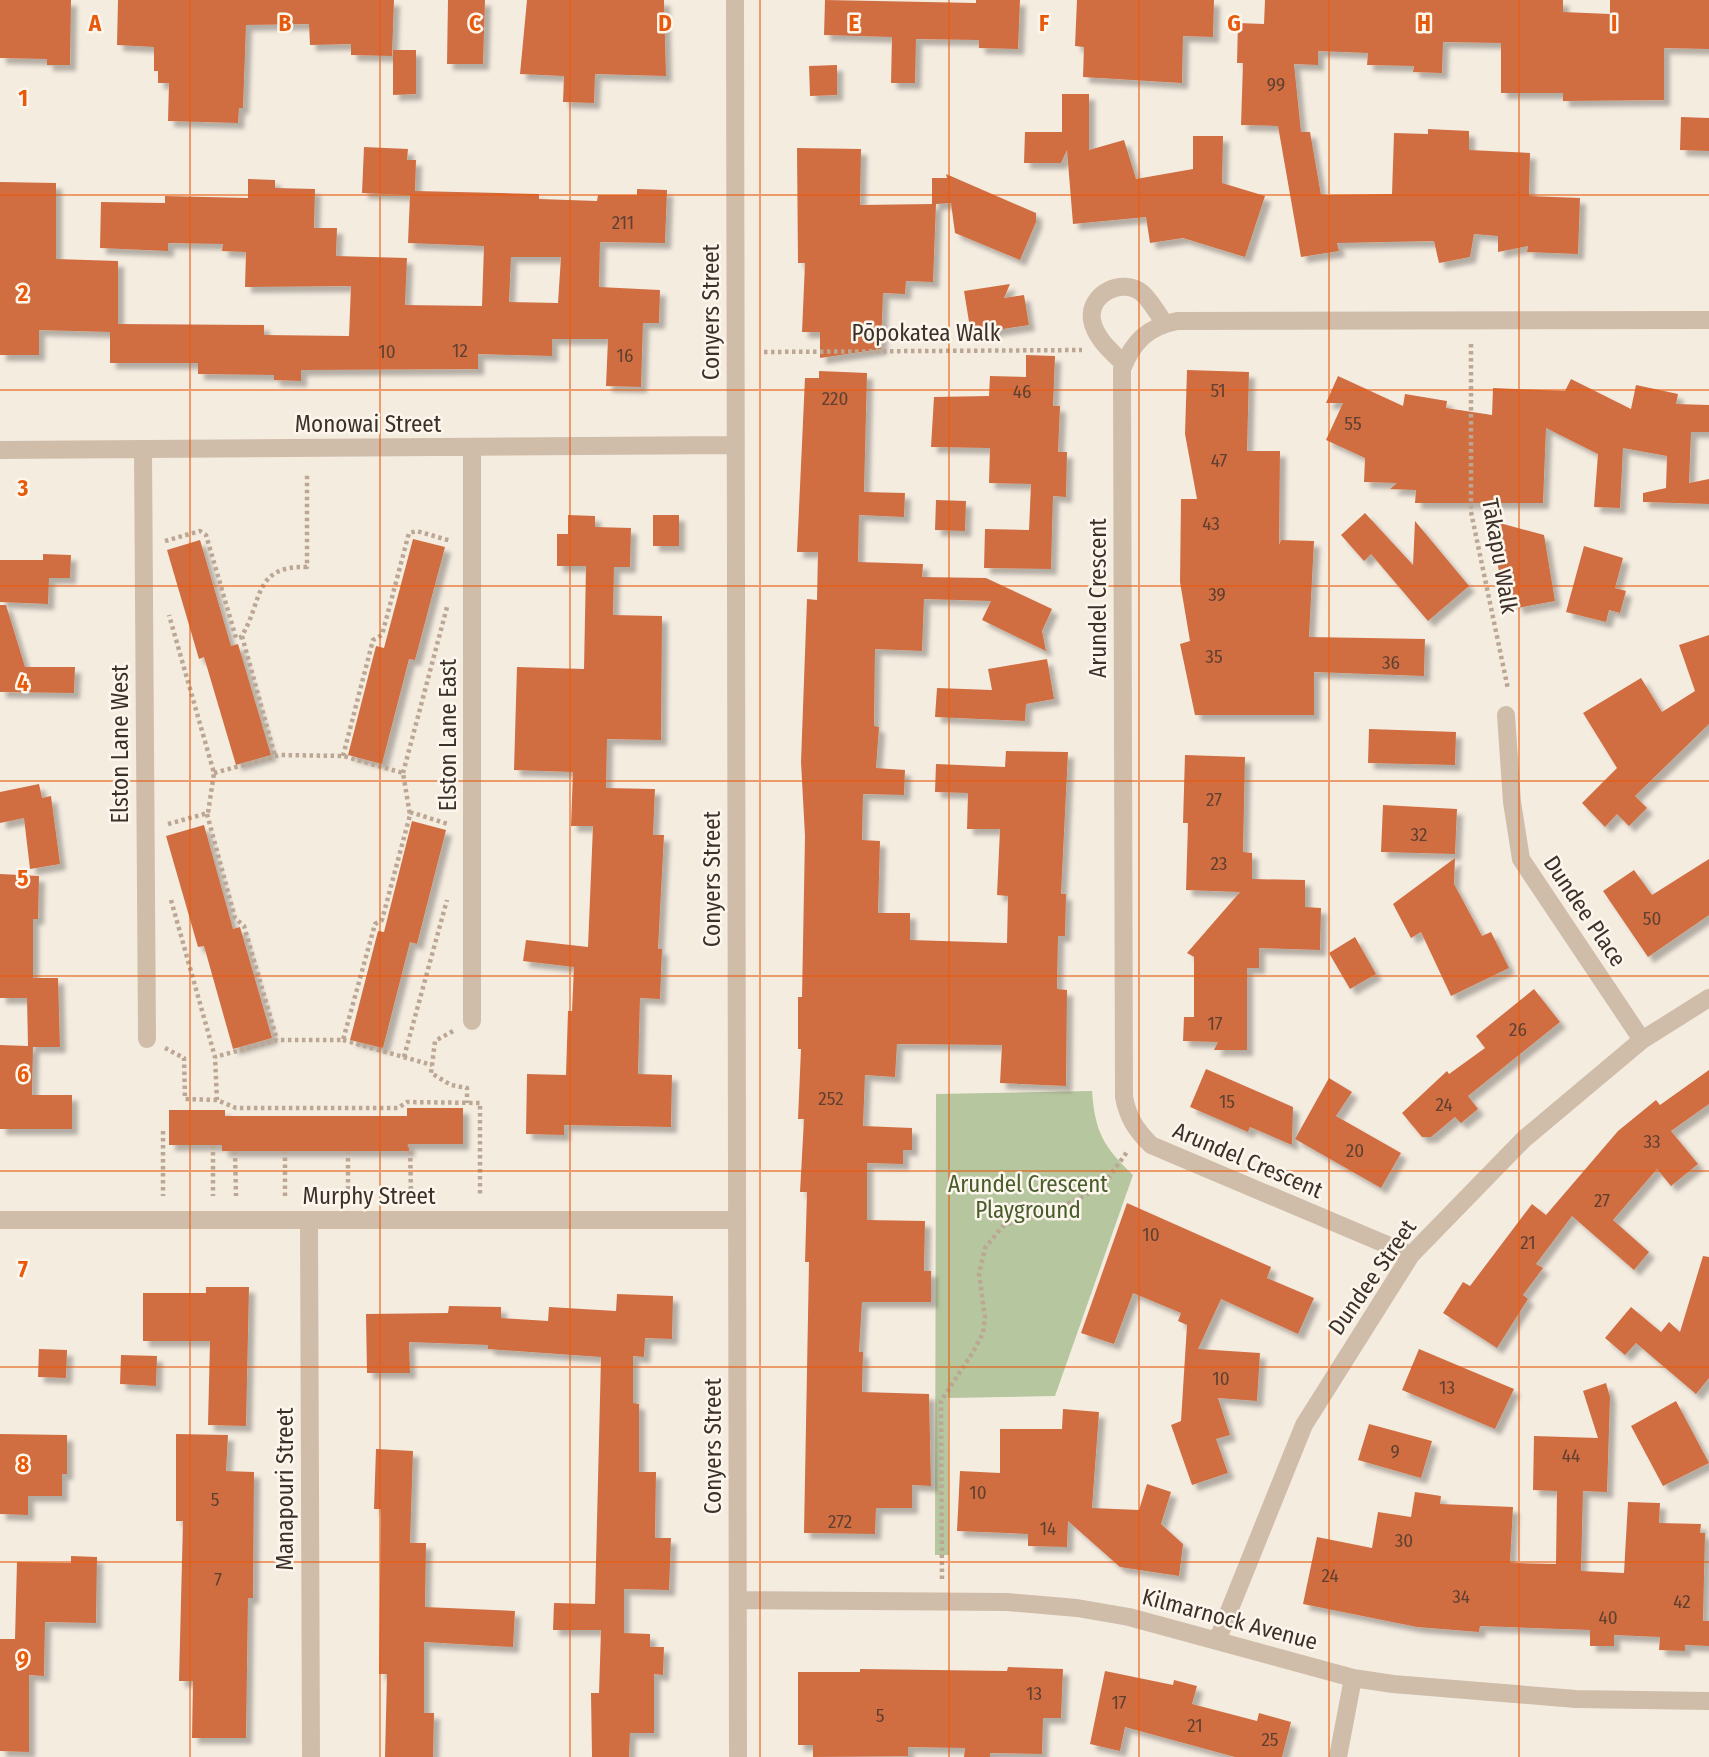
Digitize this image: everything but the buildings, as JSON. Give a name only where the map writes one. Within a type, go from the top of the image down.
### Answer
[{"type":"street","name":"Conyers Street","points":[[735,0],[738,1757]]},
{"type":"street","points":[[1165,324],[1140,291],[1122,287],[1103,294],[1093,308],[1092,319],[1101,341],[1124,364],[1141,336],[1165,324],[1709,320]]},
{"type":"street","name":"Arundel Crescent","points":[[1124,364],[1124,1097],[1127,1113],[1140,1135],[1150,1145],[1412,1255]]},
{"type":"street","name":"Monowai Street","points":[[0,450],[472,449],[736,445]]},
{"type":"street","name":"Elston Lane West","points":[[143,449],[147,1039]]},
{"type":"street","name":"Elston Lane East","points":[[472,449],[472,1021]]},
{"type":"street","name":"Dundee Place","points":[[1506,715],[1512,802],[1521,859],[1642,1040]]},
{"type":"street","name":"Dundee Street","points":[[1217,1641],[1304,1425],[1412,1255],[1449,1213],[1524,1139],[1642,1040],[1709,998]]},
{"type":"street","name":"Murphy Street","points":[[0,1220],[737,1220]]},
{"type":"street","name":"Manapouri Street","points":[[309,1220],[311,1757]]},
{"type":"street","name":"Kilmarnock Avenue","points":[[737,1600],[942,1600],[1077,1608],[1129,1617],[1353,1678],[1576,1699],[1709,1701]]},
{"type":"street","points":[[1338,1757],[1353,1678]]},
{"type":"path","name":"Tākapu Walk","points":[[1471,344],[1471,512],[1508,689]]},
{"type":"path","name":"Pōpokatea Walk","points":[[764,352],[1089,350]]},
{"type":"path","points":[[160,542],[200,531],[206,535],[236,638],[242,635],[251,621],[256,595],[266,579],[284,569],[306,567],[307,474]]},
{"type":"path","points":[[343,756],[373,640],[382,635],[409,533],[417,531],[454,542]]},
{"type":"path","points":[[166,603],[214,773],[207,814],[235,918],[244,926],[277,1040]]},
{"type":"path","points":[[343,1040],[375,924],[382,920],[409,812],[403,773],[448,605]]},
{"type":"path","points":[[242,635],[275,756]]},
{"type":"path","points":[[214,773],[275,756],[343,756],[403,773]]},
{"type":"path","points":[[409,812],[456,828]]},
{"type":"path","points":[[162,826],[207,814]]},
{"type":"path","points":[[169,893],[215,1057],[217,1100]]},
{"type":"path","points":[[404,1057],[448,895]]},
{"type":"path","points":[[467,1103],[467,1088],[451,1085],[431,1073],[435,1041],[472,1021]]},
{"type":"path","points":[[147,1039],[184,1058],[185,1099],[217,1100],[236,1108],[398,1108],[407,1102],[480,1103],[480,1196]]},
{"type":"path","points":[[215,1057],[277,1040],[343,1040],[432,1065]]},
{"type":"path","points":[[163,1131],[163,1196]]},
{"type":"path","points":[[942,1600],[941,1401],[983,1333],[985,1317],[979,1274],[985,1248],[1003,1227],[1014,1220],[1052,1211],[1101,1188],[1140,1135]]},
{"type":"path","points":[[410,1144],[411,1196]]},
{"type":"path","points":[[213,1145],[213,1196]]},
{"type":"path","points":[[235,1151],[236,1196]]},
{"type":"path","points":[[285,1151],[285,1196]]},
{"type":"path","points":[[348,1151],[348,1196]]},
{"type":"green space","name":"Arundel Crescent Playground","points":[[1092,1091],[1095,1117],[1102,1138],[1133,1175],[1055,1396],[948,1398],[949,1555],[935,1555],[936,1094]]}]
